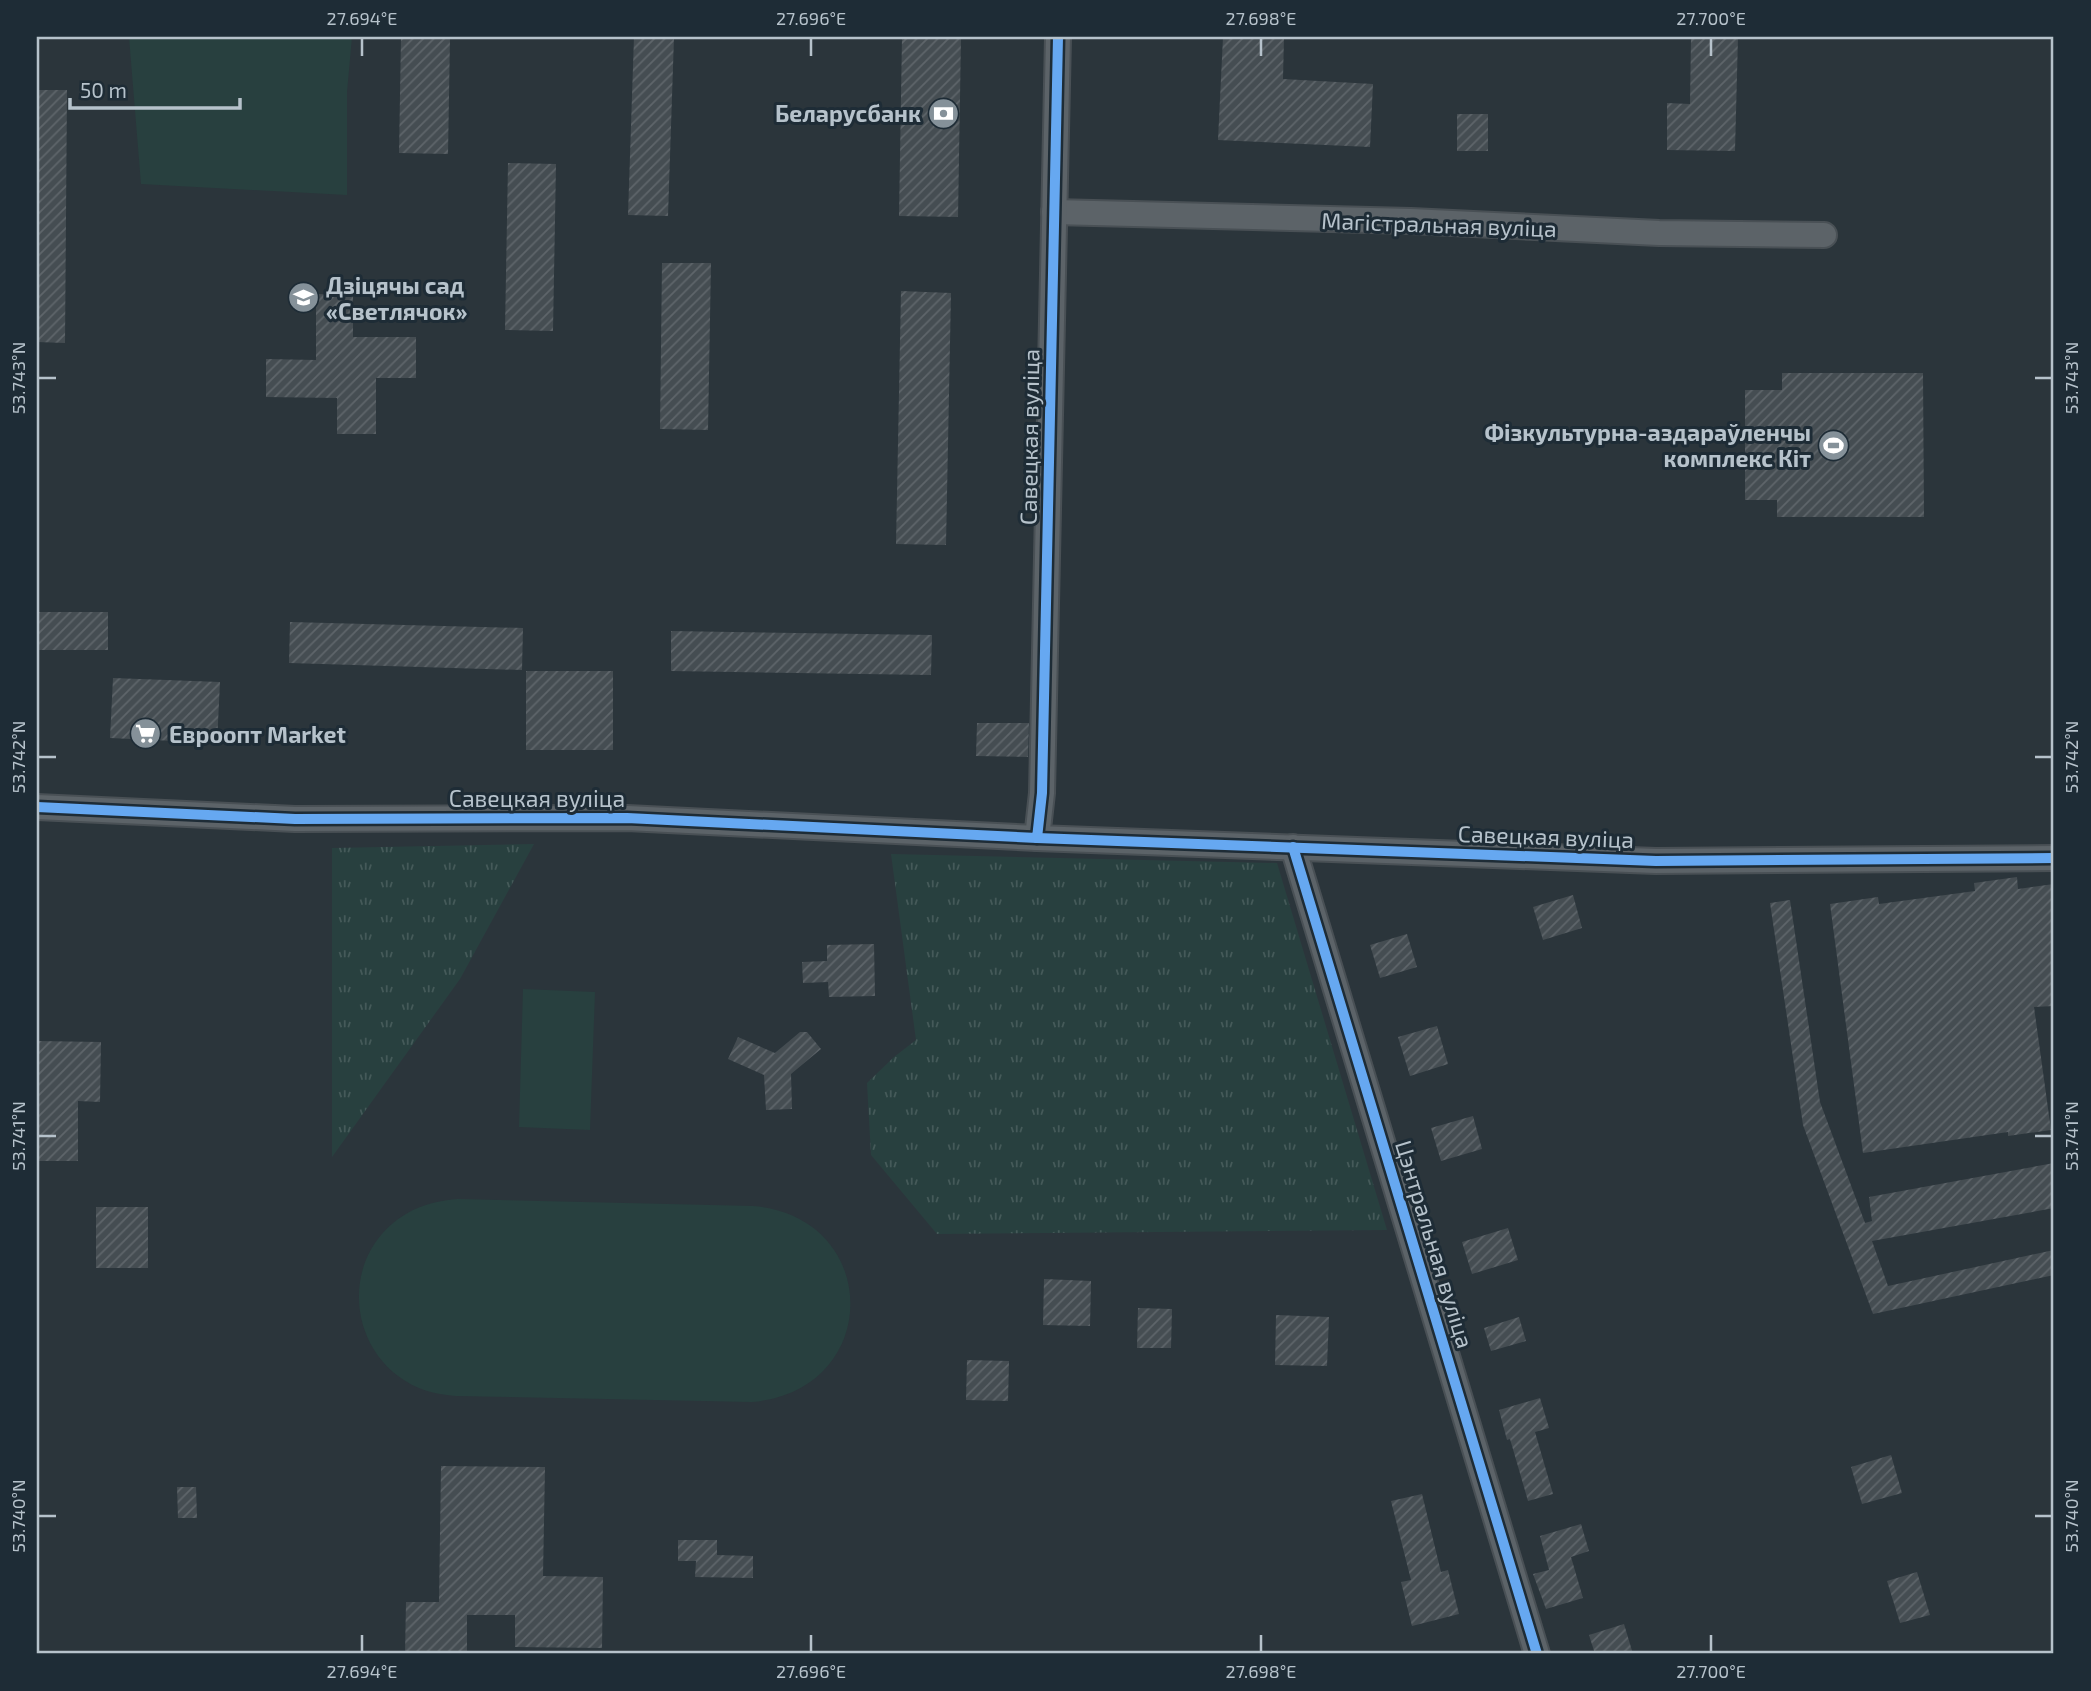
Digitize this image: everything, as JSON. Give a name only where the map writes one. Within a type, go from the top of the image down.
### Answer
[{"type":"street","name":"Савецкая вуліца","points":[[1037,838],[1042,793],[1058,37]]},
{"type":"street","name":"Магістральная вуліца","points":[[1054,212],[1411,221],[1659,233],[1824,234]]},
{"type":"street","name":"Савецкая вуліца","points":[[37,807],[296,819],[627,818],[1037,838],[1656,861],[2054,858]]},
{"type":"street","name":"Цэнтральная вуліца","points":[[1293,847],[1537,1654]]},
{"type":"green space","points":[[129,37],[352,37],[347,92],[347,195],[141,184]]},
{"type":"green space","points":[[534,844],[460,979],[332,1157],[332,848]]},
{"type":"green space","points":[[891,854],[1277,863],[1387,1230],[937,1234],[871,1155],[867,1083],[916,1040]]},
{"type":"green space","points":[[523,989],[595,992],[590,1130],[519,1127]]},
{"type":"green space","points":[[457,1199],[753,1206],[796,1217],[826,1240],[844,1270],[850,1304],[844,1338],[826,1368],[795,1391],[752,1402],[456,1396],[424,1390],[395,1373],[376,1353],[365,1330],[359,1305],[361,1279],[369,1254],[384,1232],[418,1208]]},
{"type":"building","points":[[401,37],[450,37],[448,154],[399,153]]},
{"type":"building","points":[[634,37],[674,37],[668,216],[628,215]]},
{"type":"building","points":[[902,37],[961,37],[958,217],[899,216]]},
{"type":"building","points":[[1223,37],[1284,37],[1283,79],[1373,84],[1370,147],[1218,140]]},
{"type":"building","points":[[1691,37],[1738,37],[1735,151],[1667,150],[1667,103],[1690,104]]},
{"type":"building","points":[[37,90],[67,90],[65,343],[37,342]]},
{"type":"building","points":[[1457,114],[1488,114],[1488,151],[1457,151]]},
{"type":"building","points":[[508,163],[556,164],[553,331],[505,330]]},
{"type":"building","points":[[662,263],[711,263],[708,430],[660,429]]},
{"type":"building","points":[[901,291],[951,293],[946,545],[896,544]]},
{"type":"building","points":[[316,294],[353,295],[353,337],[416,337],[416,378],[376,378],[376,434],[337,434],[337,398],[266,397],[266,359],[316,360]]},
{"type":"building","name":"Фізкультурна-аздараўленчы комплекс Кіт","points":[[1782,373],[1923,373],[1924,517],[1777,517],[1777,500],[1745,500],[1745,390],[1782,390]]},
{"type":"building","points":[[37,612],[108,612],[108,650],[37,650]]},
{"type":"building","points":[[290,622],[523,628],[522,670],[289,663]]},
{"type":"building","points":[[671,631],[932,635],[931,675],[671,671]]},
{"type":"building","points":[[526,671],[613,671],[613,750],[526,750]]},
{"type":"building","points":[[113,678],[220,682],[217,743],[110,738]]},
{"type":"building","points":[[977,723],[1029,723],[1028,757],[976,756]]},
{"type":"building","points":[[2017,877],[2018,889],[2054,884],[2054,1006],[2034,1007],[2051,1130],[2008,1136],[2008,1132],[1863,1153],[1830,904],[1878,897],[1879,904],[1975,891],[1974,883]]},
{"type":"building","points":[[1573,895],[1582,928],[1543,940],[1533,907]]},
{"type":"building","points":[[1790,900],[1820,1102],[1865,1223],[1872,1221],[1869,1197],[2054,1163],[2054,1208],[1872,1241],[1888,1286],[2054,1250],[2054,1275],[1873,1314],[1803,1125],[1770,903]]},
{"type":"building","points":[[1407,934],[1417,967],[1380,978],[1370,945]]},
{"type":"building","points":[[874,944],[875,996],[829,997],[828,982],[803,983],[802,962],[827,961],[827,945]]},
{"type":"building","points":[[1437,1026],[1448,1064],[1410,1076],[1398,1037]]},
{"type":"building","points":[[800,1032],[807,1032],[821,1049],[791,1074],[792,1109],[766,1110],[764,1075],[728,1059],[738,1037],[775,1053]]},
{"type":"building","points":[[37,1041],[101,1042],[100,1102],[78,1101],[78,1161],[37,1161]]},
{"type":"building","points":[[1473,1116],[1482,1149],[1441,1161],[1431,1128]]},
{"type":"building","points":[[96,1207],[148,1207],[148,1268],[96,1268]]},
{"type":"building","points":[[1508,1228],[1518,1260],[1472,1274],[1462,1242]]},
{"type":"building","points":[[1044,1279],[1091,1281],[1090,1326],[1043,1325]]},
{"type":"building","points":[[1138,1308],[1172,1309],[1171,1348],[1137,1348]]},
{"type":"building","points":[[1276,1315],[1329,1317],[1327,1366],[1275,1365]]},
{"type":"building","points":[[1519,1317],[1526,1341],[1491,1351],[1484,1328]]},
{"type":"building","points":[[967,1360],[1009,1361],[1008,1401],[966,1400]]},
{"type":"building","points":[[1540,1398],[1549,1428],[1535,1432],[1553,1494],[1528,1501],[1499,1410]]},
{"type":"building","points":[[1891,1455],[1902,1493],[1862,1504],[1851,1467]]},
{"type":"building","points":[[441,1466],[545,1467],[543,1576],[603,1577],[602,1648],[515,1647],[515,1615],[467,1615],[467,1654],[405,1654],[406,1602],[439,1602]]},
{"type":"building","points":[[177,1487],[196,1487],[197,1518],[178,1518]]},
{"type":"building","points":[[1422,1494],[1441,1572],[1448,1570],[1459,1614],[1412,1626],[1401,1582],[1411,1580],[1391,1501]]},
{"type":"building","points":[[1581,1524],[1589,1551],[1571,1557],[1583,1598],[1546,1609],[1533,1574],[1549,1570],[1540,1536]]},
{"type":"building","points":[[678,1540],[717,1540],[717,1555],[753,1556],[753,1578],[695,1577],[696,1561],[678,1561]]},
{"type":"building","points":[[1917,1572],[1930,1615],[1900,1623],[1887,1581]]},
{"type":"building","points":[[1624,1624],[1633,1654],[1595,1654],[1589,1635]]},
{"type":"cycle path","points":[[37,807],[295,819],[627,818],[1037,838],[1042,793],[1058,37]]},
{"type":"cycle path","points":[[1037,838],[1656,861],[2054,858]]},
{"type":"cycle path","points":[[1293,847],[1537,1654]]},
{"type":"place","name":"Беларусбанк","points":[[944,113]]},
{"type":"place","name":"Дзіцячы сад «Светлячок»","points":[[303,298]]},
{"type":"place","name":"Фізкультурна-аздараўленчы комплекс Кіт","points":[[1834,445]]},
{"type":"place","name":"Евроопт Market","points":[[146,734]]}]
